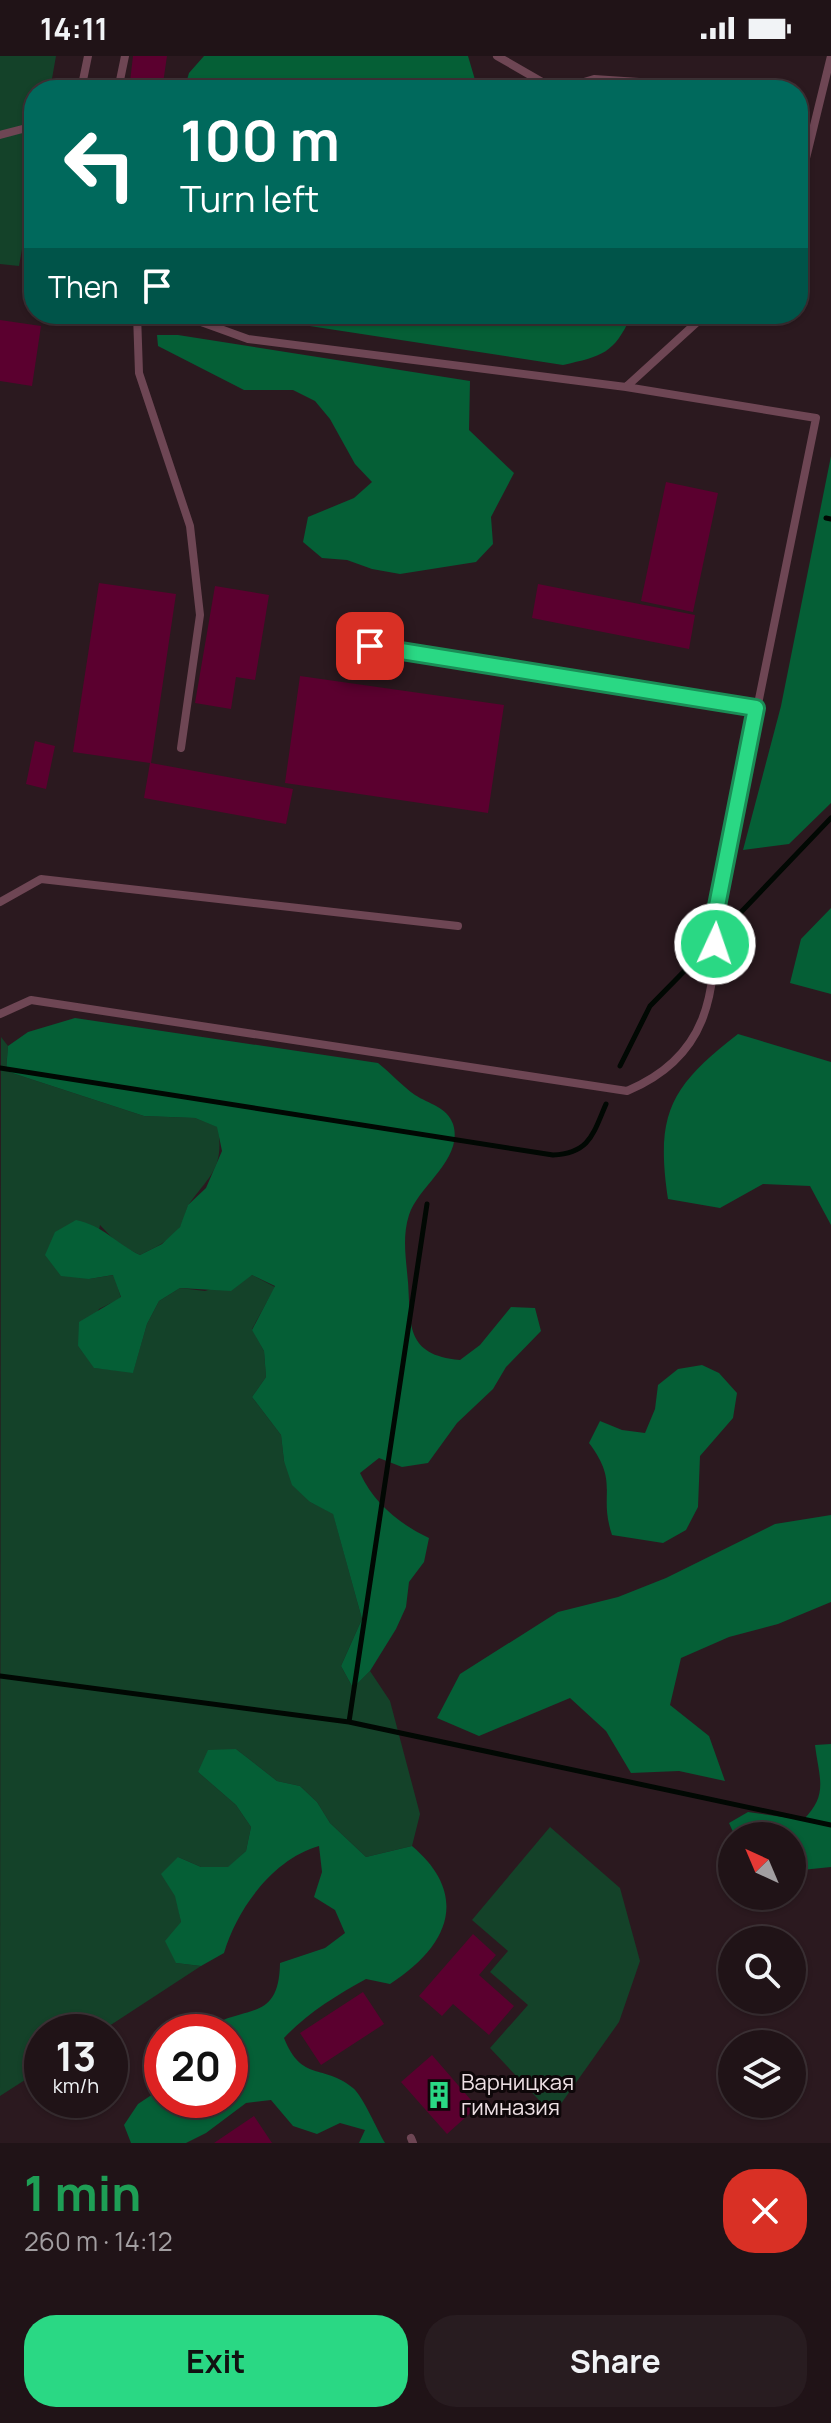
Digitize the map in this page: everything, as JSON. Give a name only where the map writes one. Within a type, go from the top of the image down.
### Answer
[{"type":"lane","points":[[83,80],[88,56]]},
{"type":"lane","points":[[120,80],[125,56]]},
{"type":"lane","points":[[497,56],[539,80]]},
{"type":"lane","points":[[808,150],[831,56]]},
{"type":"lane","points":[[0,135],[24,129]]},
{"type":"lane","points":[[137,324],[139,373],[190,526],[200,615],[181,748]]},
{"type":"lane","points":[[0,1014],[31,1000],[627,1091],[671,1066],[699,1025],[710,999],[715,972],[715,916],[816,418],[626,387],[248,339],[207,324]]},
{"type":"lane","points":[[626,387],[695,324]]},
{"type":"lane","points":[[370,646],[756,708]]},
{"type":"lane","points":[[0,902],[41,879],[458,926]]},
{"type":"green space","points":[[0,56],[56,56],[52,80],[24,80],[24,238],[19,266],[0,264]]},
{"type":"green space","points":[[204,56],[468,56],[475,80],[187,80]]},
{"type":"green space","points":[[297,324],[627,324],[619,338],[605,351],[563,365]]},
{"type":"green space","points":[[157,335],[178,335],[470,381],[469,430],[514,473],[491,517],[493,544],[476,562],[400,574],[347,560],[322,558],[303,542],[308,517],[354,498],[372,482],[355,464],[330,419],[315,401],[293,390],[244,390],[158,346]]},
{"type":"green space","points":[[831,456],[831,803],[789,844],[743,850],[781,706]]},
{"type":"green space","points":[[831,908],[831,994],[790,983],[801,939]]},
{"type":"green space","points":[[75,1018],[378,1063],[415,1095],[442,1110],[453,1124],[455,1137],[447,1160],[409,1215],[406,1256],[414,1335],[429,1352],[460,1360],[480,1345],[511,1307],[535,1308],[541,1331],[506,1367],[493,1389],[457,1423],[428,1463],[402,1467],[379,1458],[360,1473],[372,1494],[388,1512],[429,1538],[424,1562],[409,1582],[406,1607],[396,1629],[370,1671],[353,1688],[341,1666],[362,1619],[333,1514],[310,1502],[292,1485],[284,1461],[281,1435],[252,1397],[266,1377],[264,1351],[252,1330],[275,1286],[252,1275],[231,1291],[180,1288],[159,1301],[147,1324],[133,1373],[94,1368],[78,1346],[79,1322],[121,1297],[113,1275],[89,1279],[61,1276],[45,1255],[55,1232],[76,1220],[94,1226],[140,1255],[162,1244],[180,1227],[188,1205],[206,1188],[222,1151],[217,1127],[195,1118],[144,1116],[6,1071],[8,1046],[28,1032]]},
{"type":"green space","points":[[738,1034],[831,1062],[831,1225],[810,1186],[763,1184],[720,1208],[668,1199],[664,1144],[673,1104],[697,1070]]},
{"type":"green space","points":[[1,1037],[8,1046],[6,1071],[144,1116],[195,1118],[218,1127],[219,1152],[214,1170],[189,1204],[177,1232],[140,1255],[118,1244],[100,1225],[89,1279],[114,1275],[121,1298],[99,1309],[78,1346],[95,1368],[133,1372],[147,1324],[159,1301],[180,1288],[205,1291],[252,1275],[275,1287],[252,1329],[264,1351],[266,1377],[252,1397],[281,1435],[284,1461],[310,1502],[333,1513],[362,1619],[341,1666],[353,1688],[370,1671],[390,1701],[420,1814],[412,1846],[366,1857],[330,1823],[317,1802],[300,1786],[277,1781],[236,1749],[198,1772],[236,1805],[251,1827],[246,1851],[229,1867],[201,1867],[178,1857],[176,1896],[181,1922],[176,1963],[201,1966],[128,2014],[24,2014],[24,2081],[0,2096]]},
{"type":"green space","points":[[702,1365],[719,1373],[737,1393],[733,1418],[700,1456],[698,1507],[686,1530],[663,1543],[612,1535],[604,1469],[589,1443],[600,1421],[622,1430],[645,1433],[655,1409],[658,1385],[678,1369]]},
{"type":"green space","points":[[831,1515],[831,1602],[778,1624],[729,1637],[681,1658],[670,1705],[709,1736],[725,1781],[679,1771],[631,1773],[606,1731],[570,1698],[479,1736],[437,1718],[460,1674],[558,1612],[618,1597],[666,1578],[775,1524]]},
{"type":"green space","points":[[831,1744],[831,1867],[806,1870],[806,1822],[731,1822],[748,1812],[803,1820],[819,1794],[815,1745]]},
{"type":"green space","points":[[236,1749],[277,1781],[300,1786],[317,1802],[330,1823],[366,1857],[412,1846],[442,1883],[446,1902],[445,1920],[426,1954],[390,1984],[366,1979],[344,1992],[312,2013],[284,2038],[291,2052],[306,2067],[332,2076],[357,2092],[385,2143],[359,2143],[365,2130],[340,2123],[317,2134],[293,2126],[271,2100],[248,2103],[248,2014],[241,2014],[265,2005],[273,1996],[280,1963],[325,1948],[345,1933],[335,1910],[314,1897],[322,1872],[319,1846],[287,1862],[259,1888],[238,1920],[224,1953],[201,1966],[176,1963],[165,1941],[181,1922],[175,1896],[161,1874],[178,1857],[201,1867],[228,1867],[246,1851],[251,1827],[236,1805],[198,1772],[208,1750]]},
{"type":"green space","points":[[550,1827],[620,1888],[640,1961],[619,2022],[553,2115],[490,2048],[528,2005],[490,1972],[508,1951],[472,1920]]},
{"type":"green space","points":[[144,2100],[144,2118],[226,2118],[186,2143],[131,2143],[124,2125]]},
{"type":"building","points":[[133,56],[167,56],[163,80],[130,80]]},
{"type":"building","points":[[0,320],[41,326],[32,386],[0,381]]},
{"type":"building","points":[[666,482],[718,493],[693,612],[641,601]]},
{"type":"building","points":[[99,583],[176,594],[151,763],[293,789],[286,824],[144,798],[150,763],[73,752]]},
{"type":"building","points":[[538,584],[695,615],[689,649],[532,618]]},
{"type":"building","points":[[215,586],[269,595],[255,680],[236,677],[231,709],[195,703]]},
{"type":"building","points":[[300,676],[504,705],[488,813],[285,783]]},
{"type":"building","points":[[35,741],[55,746],[46,789],[26,784]]},
{"type":"building","points":[[473,1934],[496,1955],[479,1975],[514,2006],[489,2035],[453,2004],[442,2016],[419,1996]]},
{"type":"building","points":[[363,1992],[384,2024],[321,2065],[300,2033]]},
{"type":"building","name":"Варницкая гимназия","points":[[432,2055],[477,2107],[447,2134],[401,2082]]},
{"type":"building","points":[[254,2116],[272,2143],[214,2143]]},
{"type":"waterway","points":[[826,518],[831,519]]},
{"type":"waterway","points":[[723,931],[831,818]]},
{"type":"waterway","points":[[620,1066],[650,1006],[705,950]]},
{"type":"waterway","points":[[0,1068],[553,1155],[583,1146],[593,1133],[606,1104]]},
{"type":"waterway","points":[[349,1722],[427,1204]]},
{"type":"waterway","points":[[0,1676],[349,1722],[831,1825]]},
{"type":"place","name":"Варницкая гимназия","points":[[439,2095]]},
{"type":"route","points":[[370,646],[756,708],[715,916],[715,944]]}]
